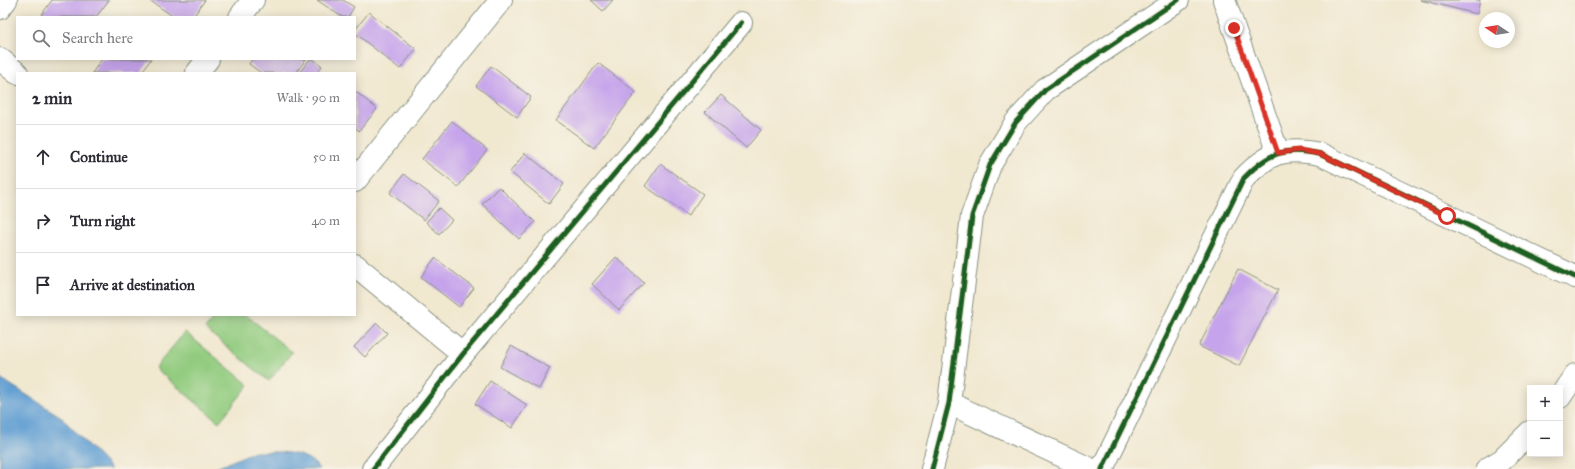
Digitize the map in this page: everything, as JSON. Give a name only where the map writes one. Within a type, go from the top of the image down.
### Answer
[{"type":"street","points":[[0,8],[6,0]]},
{"type":"street","points":[[241,16],[253,0]]},
{"type":"street","points":[[356,180],[501,0]]},
{"type":"street","points":[[932,469],[949,404],[972,216],[990,165],[1016,122],[1045,90],[1178,0]]},
{"type":"street","points":[[1224,0],[1278,153]]},
{"type":"street","points":[[373,469],[463,354],[741,23]]},
{"type":"street","points":[[0,59],[16,73]]},
{"type":"street","points":[[198,72],[207,60]]},
{"type":"street","points":[[1102,469],[1244,178],[1259,163],[1278,153],[1299,150],[1320,154],[1575,277]]},
{"type":"street","points":[[356,266],[463,354]]},
{"type":"street","points":[[1563,393],[1575,375]]},
{"type":"street","points":[[949,404],[1090,469]]},
{"type":"street","points":[[1487,469],[1502,460],[1527,435]]},
{"type":"green space","points":[[215,316],[247,316],[292,352],[269,381],[205,329]]},
{"type":"green space","points":[[185,332],[249,385],[219,422],[155,368]]},
{"type":"water","points":[[0,378],[60,416],[111,469],[0,469]]},
{"type":"water","points":[[253,452],[280,452],[298,455],[307,458],[319,469],[214,469]]},
{"type":"building","points":[[52,0],[109,0],[97,16],[41,16]]},
{"type":"building","points":[[149,0],[205,0],[194,16],[173,16]]},
{"type":"building","points":[[317,0],[343,0],[354,7],[349,16],[341,16]]},
{"type":"building","points":[[591,0],[613,0],[603,11]]},
{"type":"building","points":[[1420,0],[1480,0],[1477,14]]},
{"type":"building","points":[[369,12],[416,49],[400,69],[356,34],[356,29]]},
{"type":"building","points":[[101,60],[150,60],[142,72],[93,72]]},
{"type":"building","points":[[251,60],[305,60],[297,72],[260,72],[249,64]]},
{"type":"building","points":[[309,60],[314,60],[322,66],[318,72],[300,72]]},
{"type":"building","points":[[598,63],[636,92],[594,148],[556,120]]},
{"type":"building","points":[[491,66],[531,97],[517,117],[476,86]]},
{"type":"building","points":[[356,92],[377,109],[359,131],[356,128]]},
{"type":"building","points":[[721,95],[761,130],[746,148],[705,112]]},
{"type":"building","points":[[452,121],[487,150],[458,187],[422,159]]},
{"type":"building","points":[[525,153],[564,184],[549,204],[510,172]]},
{"type":"building","points":[[660,164],[703,194],[688,216],[645,186]]},
{"type":"building","points":[[404,174],[439,201],[424,220],[390,193]]},
{"type":"building","points":[[499,187],[535,222],[519,239],[482,204]]},
{"type":"building","points":[[439,208],[452,220],[439,234],[426,222]]},
{"type":"building","points":[[616,257],[644,283],[619,310],[592,284]]},
{"type":"building","points":[[435,258],[474,288],[459,307],[421,277]]},
{"type":"building","points":[[1238,269],[1278,290],[1239,366],[1199,346]]},
{"type":"building","points":[[377,323],[387,333],[365,357],[354,347]]},
{"type":"building","points":[[511,346],[550,368],[539,389],[500,367]]},
{"type":"building","points":[[490,381],[527,405],[512,428],[475,404]]},
{"type":"cycle path","points":[[932,469],[949,403],[972,216],[990,165],[1016,122],[1045,90],[1178,0]]},
{"type":"cycle path","points":[[373,469],[463,354],[741,23]]},
{"type":"cycle path","points":[[1102,469],[1244,178],[1261,162],[1270,157],[1296,151],[1320,154],[1575,277]]},
{"type":"route","points":[[1234,28],[1278,153],[1299,150],[1320,154],[1447,216]]}]
